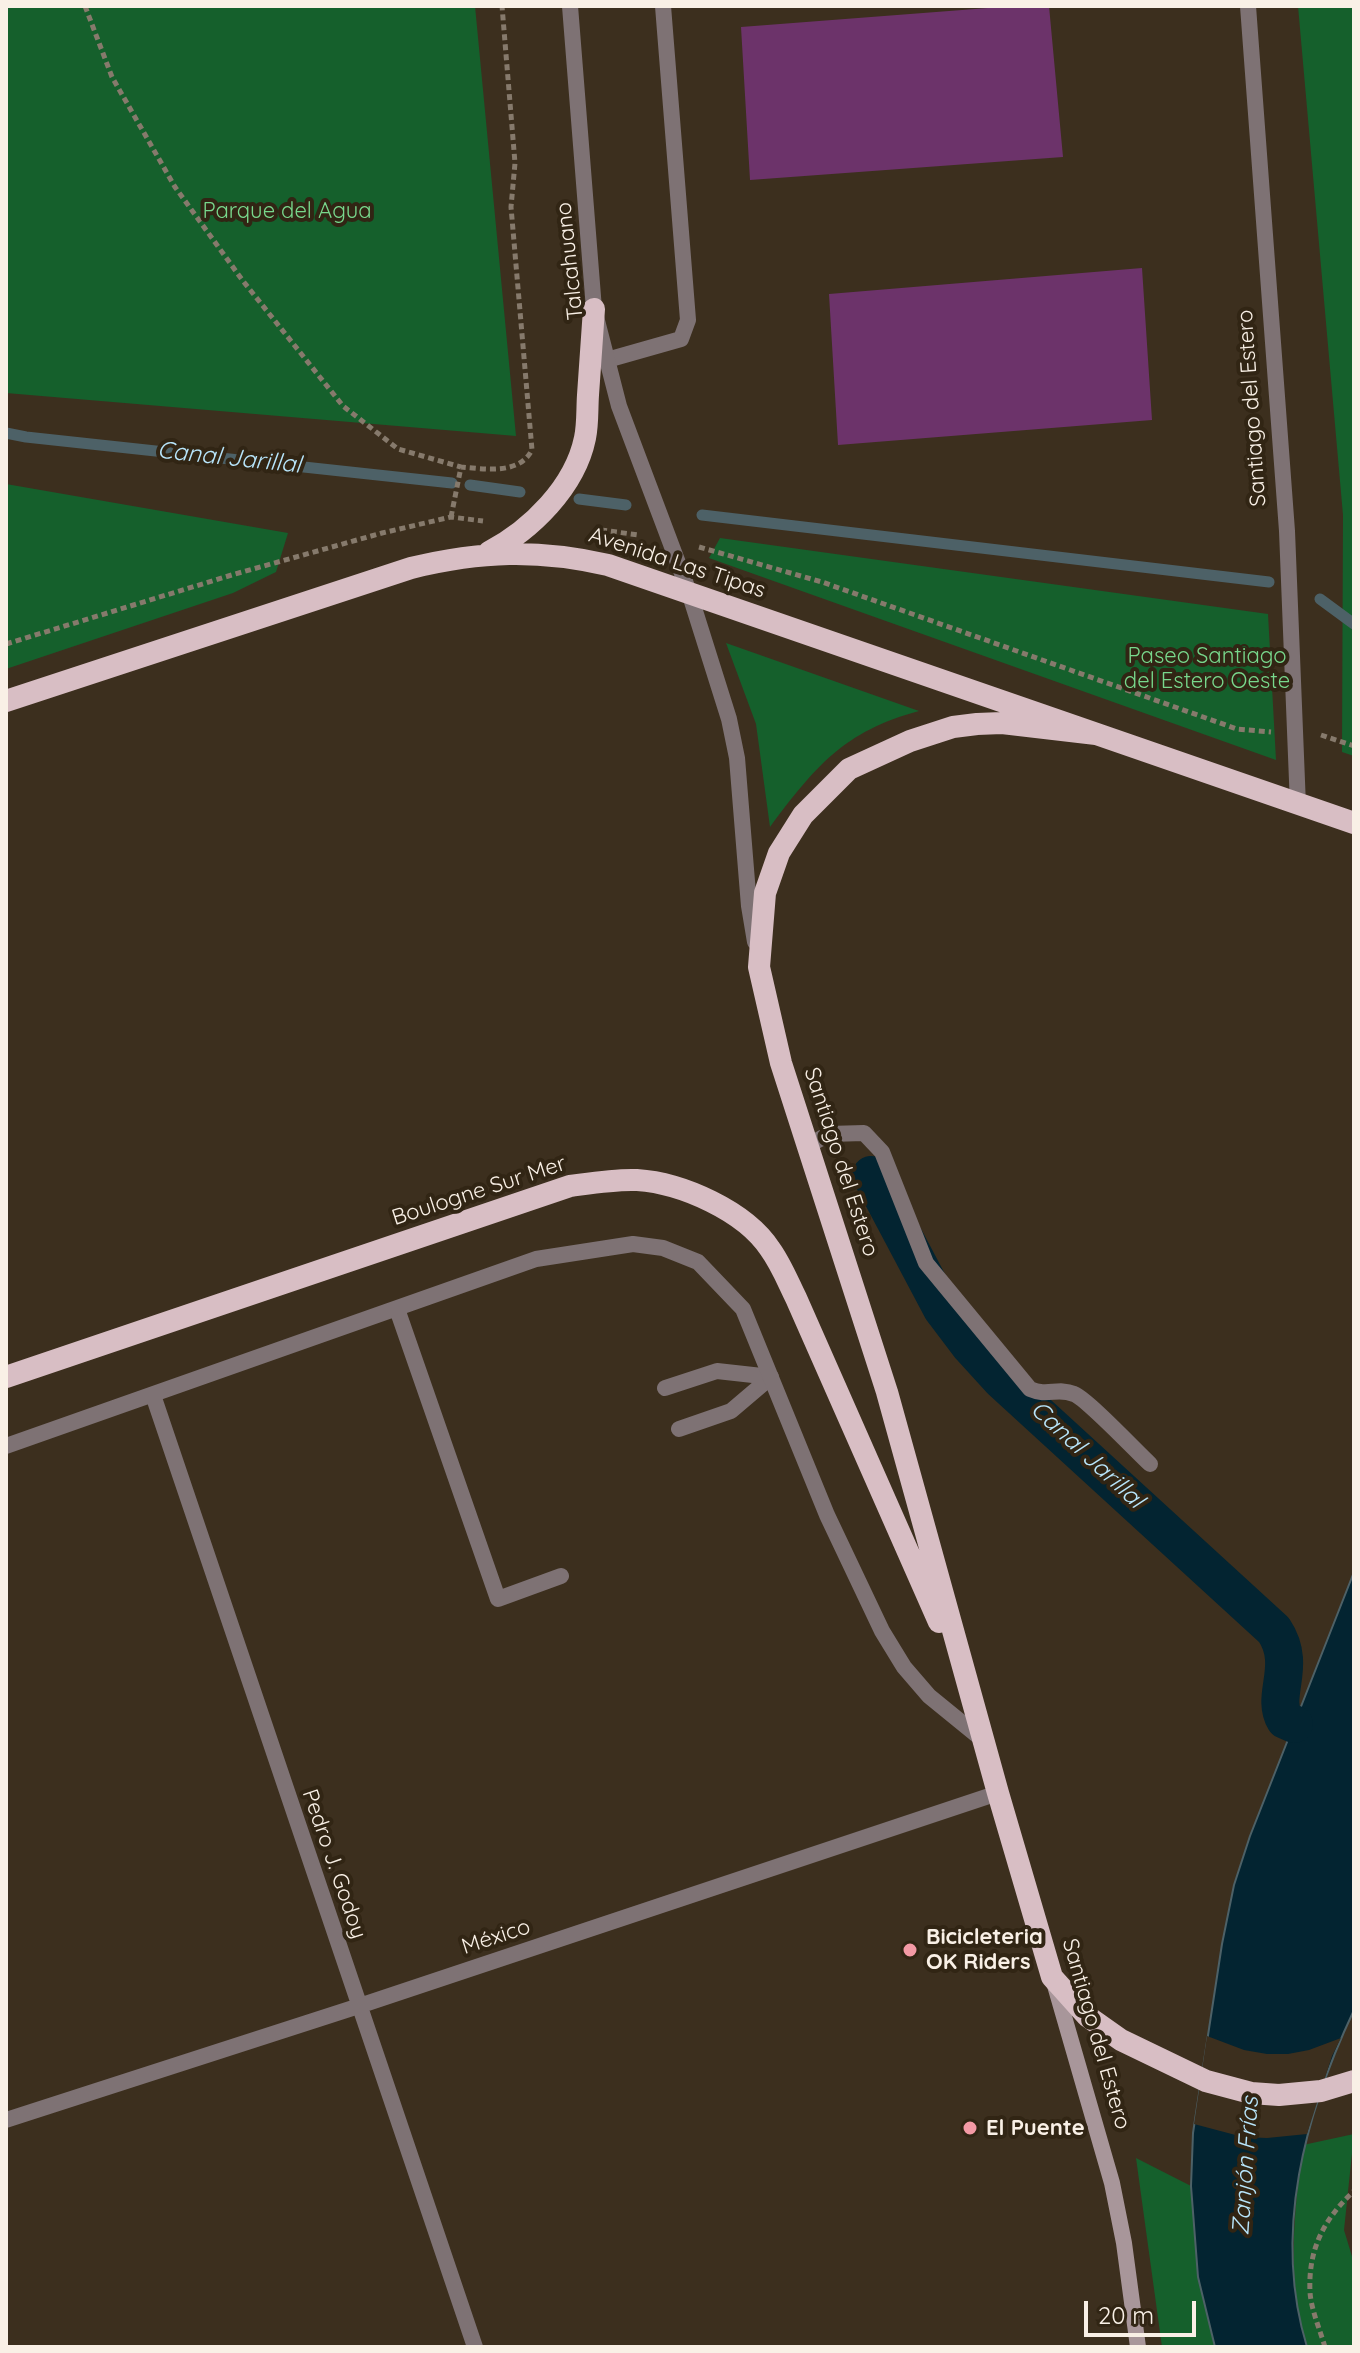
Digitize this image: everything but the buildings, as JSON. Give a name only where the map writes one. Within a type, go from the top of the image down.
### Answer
[{"type":"highway","points":[[485,555],[532,523],[562,487],[576,463],[585,439],[594,309]]},
{"type":"highway","name":"Avenida Las Tipas","points":[[6,701],[411,568],[453,558],[485,555],[565,555],[608,565],[689,592],[1354,823]]},
{"type":"highway","name":"Avenida Las Tipas","points":[[759,967],[765,893],[779,853],[803,815],[849,769],[910,741],[953,727],[1002,723],[1096,734]]},
{"type":"highway","name":"Santiago del Estero","points":[[759,967],[781,1063],[887,1392],[1052,1977]]},
{"type":"highway","name":"Boulogne Sur Mer","points":[[6,1377],[570,1186],[638,1180],[697,1195],[735,1214],[769,1247],[796,1298],[970,1693]]},
{"type":"highway","points":[[1052,1977],[1087,2016],[1121,2040],[1201,2079],[1264,2095],[1321,2091],[1354,2081]]},
{"type":"main road","name":"Santiago del Estero","points":[[1052,1977],[1112,2183],[1124,2243],[1138,2347]]},
{"type":"street","name":"Talcahuano","points":[[570,6],[594,309],[619,406],[689,592]]},
{"type":"street","points":[[607,360],[681,339],[688,320],[663,6]]},
{"type":"street","name":"Santiago del Estero","points":[[1248,6],[1287,531],[1298,806]]},
{"type":"street","name":"Santiago del Estero","points":[[689,592],[729,719],[737,758],[749,906],[759,967]]},
{"type":"street","points":[[809,1145],[829,1134],[864,1133],[882,1152],[926,1263],[1030,1389],[1042,1394],[1056,1390],[1076,1394],[1150,1464]]},
{"type":"street","points":[[6,1446],[536,1259],[633,1244],[663,1248],[698,1262],[743,1309],[827,1515],[882,1631],[904,1667],[929,1696],[983,1740]]},
{"type":"street","points":[[397,1309],[498,1599],[561,1576]]},
{"type":"street","points":[[665,1388],[717,1371],[771,1377]]},
{"type":"street","points":[[679,1429],[731,1411],[771,1377]]},
{"type":"street","name":"Pedro J. Godoy","points":[[153,1395],[475,2347]]},
{"type":"street","name":"México","points":[[6,2120],[998,1793]]},
{"type":"path","points":[[85,6],[112,77],[175,187],[243,281],[343,406],[398,449],[461,467],[495,470],[528,459],[533,441],[511,207],[515,163],[502,6]]},
{"type":"path","points":[[451,517],[461,467]]},
{"type":"path","points":[[6,644],[249,570],[451,517],[532,523]]},
{"type":"path","points":[[588,528],[670,539],[733,554],[822,582],[1237,729],[1322,735],[1354,746]]},
{"type":"path","points":[[1325,2347],[1310,2294],[1314,2248],[1332,2211],[1354,2191]]},
{"type":"green space","name":"Parque del Agua","points":[[6,6],[475,6],[516,436],[6,393]]},
{"type":"green space","points":[[1298,6],[1354,6],[1354,756],[1342,752],[1343,515]]},
{"type":"green space","points":[[6,484],[288,533],[276,572],[233,593],[6,669]]},
{"type":"green space","name":"Paseo Santiago del Estero Oeste","points":[[720,538],[1268,614],[1276,760],[709,558]]},
{"type":"green space","points":[[726,643],[919,711],[870,729],[833,754],[802,786],[770,827],[756,724]]},
{"type":"green space","points":[[1354,2134],[1344,2230],[1354,2263],[1354,2347],[1307,2347],[1300,2322],[1294,2272],[1295,2221],[1303,2145]]},
{"type":"green space","points":[[1136,2158],[1191,2186],[1199,2267],[1215,2347],[1162,2347]]},
{"type":"water","name":"Zanjón Frías","points":[[1354,1572],[1354,2010],[1321,2090],[1299,2175],[1293,2261],[1297,2304],[1307,2347],[1215,2347],[1198,2277],[1191,2186],[1193,2133],[1222,1944],[1234,1885],[1250,1836]]},
{"type":"pier","points":[[1207,2036],[1244,2050],[1267,2054],[1309,2050],[1341,2038],[1332,2056],[1307,2134],[1243,2137],[1194,2124]]},
{"type":"waterway","name":"Canal Jarillal","points":[[6,433],[452,483]]},
{"type":"waterway","name":"Canal Jarillal","points":[[470,485],[520,492]]},
{"type":"waterway","name":"Canal Jarillal","points":[[579,499],[626,505]]},
{"type":"waterway","points":[[702,515],[1269,582]]},
{"type":"waterway","points":[[1320,599],[1354,624]]},
{"type":"waterway","name":"Canal Jarillal","points":[[871,1175],[942,1309],[970,1346],[1001,1380],[1274,1630],[1284,1656],[1281,1710],[1285,1720],[1294,1724]]},
{"type":"place","name":"Bicicleteria OK Riders","points":[[910,1950]]},
{"type":"place","name":"El Puente","points":[[970,2128]]}]
